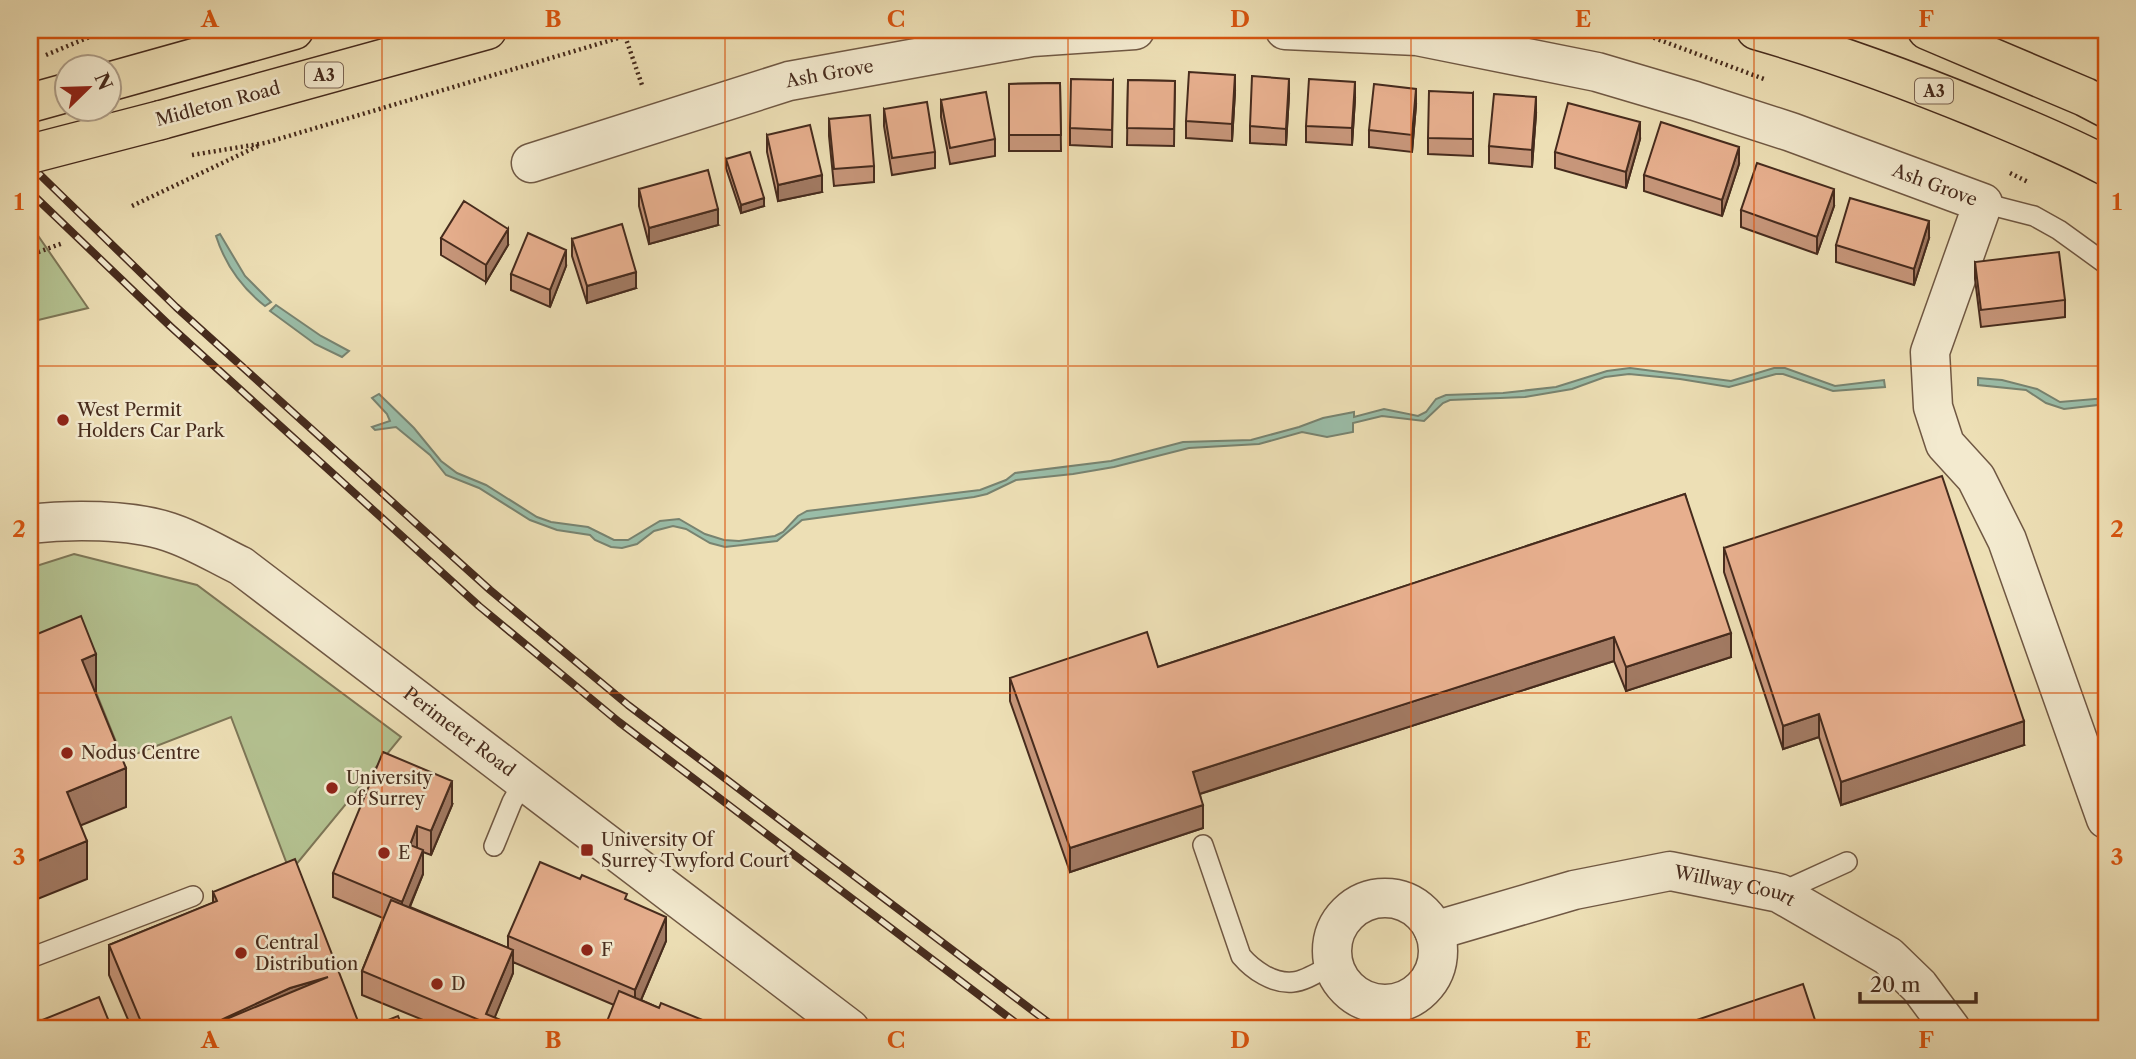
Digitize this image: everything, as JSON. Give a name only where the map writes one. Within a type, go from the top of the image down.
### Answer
[{"type":"highway","points":[[122,79],[294,30]]},
{"type":"highway","name":"Midleton Road","points":[[30,154],[487,30]]},
{"type":"highway","name":"A3","points":[[1756,30],[1854,61],[1928,89],[2064,145],[2106,166]]},
{"type":"highway","points":[[1927,30],[2106,108]]},
{"type":"highway","points":[[30,103],[52,97]]},
{"type":"street","name":"Ash Grove","points":[[531,163],[789,81],[1032,37],[1135,30]]},
{"type":"street","name":"Ash Grove","points":[[1285,30],[1417,36],[1597,72],[1791,132],[1983,203],[1930,352],[1933,407],[1945,444],[1976,478],[2007,540],[2106,819]]},
{"type":"street","name":"Perimeter Road","points":[[30,524],[62,520],[115,522],[167,531],[242,566],[524,781],[830,1023]]},
{"type":"street","name":"Willway Court","points":[[1434,931],[1574,890],[1670,871],[1779,892],[1888,956],[1919,986],[1951,1029]]},
{"type":"street","points":[[1374,899],[1392,899],[1410,904],[1424,916],[1434,931],[1438,947],[1437,964],[1430,980],[1419,992],[1405,1001],[1388,1005],[1372,1003],[1357,996],[1344,986],[1334,964],[1331,953],[1334,935],[1343,919],[1357,906],[1374,899]]},
{"type":"lane","points":[[1983,203],[2034,216],[2059,230],[2106,264]]},
{"type":"lane","points":[[494,846],[524,781]]},
{"type":"lane","points":[[1203,845],[1241,956],[1250,967],[1266,976],[1294,982],[1334,964]]},
{"type":"lane","points":[[1779,892],[1847,862]]},
{"type":"lane","points":[[30,958],[193,896]]},
{"type":"path","points":[[30,36],[49,30]]},
{"type":"path","points":[[43,56],[94,35],[98,30]]},
{"type":"path","points":[[186,156],[265,143],[653,30]]},
{"type":"path","points":[[625,36],[655,125]]},
{"type":"path","points":[[132,206],[265,143]]},
{"type":"path","points":[[33,254],[63,243]]},
{"type":"shaded area","points":[[30,224],[88,308],[30,322]]},
{"type":"shaded area","points":[[220,234],[245,276],[271,302],[265,306],[235,275],[216,236]]},
{"type":"shaded area","points":[[276,305],[321,336],[349,351],[342,357],[315,344],[270,311]]},
{"type":"shaded area","points":[[1630,368],[1731,381],[1774,368],[1785,368],[1835,386],[1884,380],[1885,387],[1833,391],[1783,374],[1729,387],[1629,374],[1605,377],[1572,389],[1525,397],[1450,400],[1424,421],[1382,416],[1353,423],[1353,432],[1327,437],[1302,432],[1259,444],[1189,448],[1114,467],[1016,480],[974,497],[802,520],[777,541],[725,547],[673,526],[654,531],[637,544],[622,548],[611,547],[590,535],[557,530],[530,520],[479,488],[446,475],[430,455],[396,427],[375,430],[372,427],[390,421],[372,398],[379,394],[414,428],[441,461],[457,473],[486,485],[537,517],[551,522],[588,527],[614,540],[628,540],[660,521],[679,519],[705,534],[739,541],[775,536],[807,511],[980,490],[1006,480],[1015,473],[1111,461],[1183,442],[1251,440],[1323,418],[1354,412],[1354,417],[1384,409],[1418,416],[1426,412],[1436,399],[1446,395],[1503,393],[1556,387],[1607,371]]},
{"type":"shaded area","points":[[1978,378],[2002,380],[2037,389],[2060,402],[2106,398],[2106,404],[2064,409],[2046,403],[2026,390],[1978,385]]},
{"type":"shaded area","points":[[74,554],[197,585],[401,737],[290,872],[231,717],[123,759],[81,655],[30,675],[30,568]]},
{"type":"building","points":[[1189,72],[1235,75],[1232,124],[1186,121]]},
{"type":"building","points":[[1252,76],[1289,79],[1286,129],[1250,126]]},
{"type":"building","points":[[1071,79],[1113,80],[1112,130],[1070,128]]},
{"type":"building","points":[[1309,79],[1355,82],[1352,128],[1306,126]]},
{"type":"building","points":[[1128,80],[1175,81],[1174,129],[1127,128]]},
{"type":"building","points":[[1060,83],[1061,135],[1009,135],[1009,84]]},
{"type":"building","points":[[1374,84],[1416,89],[1412,135],[1369,130]]},
{"type":"building","points":[[1429,91],[1473,93],[1473,139],[1428,138]]},
{"type":"building","points":[[986,92],[995,139],[950,148],[941,100]]},
{"type":"building","points":[[1494,94],[1536,97],[1532,150],[1489,146]]},
{"type":"building","points":[[927,102],[935,152],[892,158],[884,109]]},
{"type":"building","points":[[1568,103],[1640,122],[1626,172],[1555,152]]},
{"type":"building","points":[[870,115],[874,166],[834,169],[829,119]]},
{"type":"building","points":[[1661,122],[1739,147],[1722,200],[1644,175]]},
{"type":"building","points":[[810,125],[822,175],[778,185],[767,135]]},
{"type":"building","points":[[750,152],[764,198],[741,205],[726,159]]},
{"type":"building","points":[[1757,163],[1834,189],[1817,237],[1741,210]]},
{"type":"building","points":[[708,170],[718,209],[649,228],[639,189]]},
{"type":"building","points":[[1850,198],[1929,221],[1914,269],[1836,245]]},
{"type":"building","points":[[464,201],[508,229],[486,265],[441,238]]},
{"type":"building","points":[[622,224],[636,272],[587,286],[572,239]]},
{"type":"building","points":[[528,233],[566,250],[550,290],[511,274]]},
{"type":"building","points":[[2059,252],[2065,300],[1981,310],[1975,262]]},
{"type":"building","points":[[1942,476],[2024,721],[1841,782],[1819,714],[1783,726],[1724,548]]},
{"type":"building","points":[[1685,494],[1731,633],[1626,667],[1614,637],[1193,772],[1203,805],[1070,848],[1010,678],[1147,632],[1158,667]]},
{"type":"building","name":"Nodus Centre","points":[[81,616],[96,654],[82,660],[126,768],[67,792],[87,841],[30,864],[30,637]]},
{"type":"building","name":"E","points":[[383,752],[452,781],[431,831],[417,826],[410,845],[423,850],[402,902],[333,873]]},
{"type":"building","name":"Central Distribution","points":[[295,859],[361,1029],[144,1029],[109,945],[217,901],[213,892]],"holes":[[[328,977],[224,1020],[290,988]]]},
{"type":"building","name":"F","points":[[540,862],[580,879],[582,875],[627,894],[625,899],[666,917],[635,990],[508,936]]},
{"type":"building","name":"D","points":[[391,900],[513,950],[486,1014],[523,1029],[481,1029],[484,1022],[362,971]]},
{"type":"building","points":[[1803,984],[1818,1029],[1683,1029],[1682,1025]]},
{"type":"building","points":[[619,991],[659,1008],[661,1003],[705,1021],[703,1025],[712,1029],[604,1029]]},
{"type":"building","points":[[99,997],[112,1029],[30,1029],[30,1025]]},
{"type":"building","points":[[398,1016],[403,1029],[366,1029]]},
{"type":"railway","points":[[30,165],[176,307],[490,590],[628,705],[1057,1029]]},
{"type":"railway","points":[[30,192],[170,326],[479,606],[619,722],[1024,1029]]},
{"type":"place","name":"West Permit Holders Car Park","points":[[63,420]]},
{"type":"place","name":"Nodus Centre","points":[[67,753]]},
{"type":"place","name":"University of Surrey","points":[[332,788]]},
{"type":"place","name":"University Of Surrey Twyford Court","points":[[587,850]]},
{"type":"place","name":"E","points":[[384,853]]},
{"type":"place","name":"F","points":[[587,950]]},
{"type":"place","name":"Central Distribution","points":[[241,953]]},
{"type":"place","name":"D","points":[[437,984]]}]
